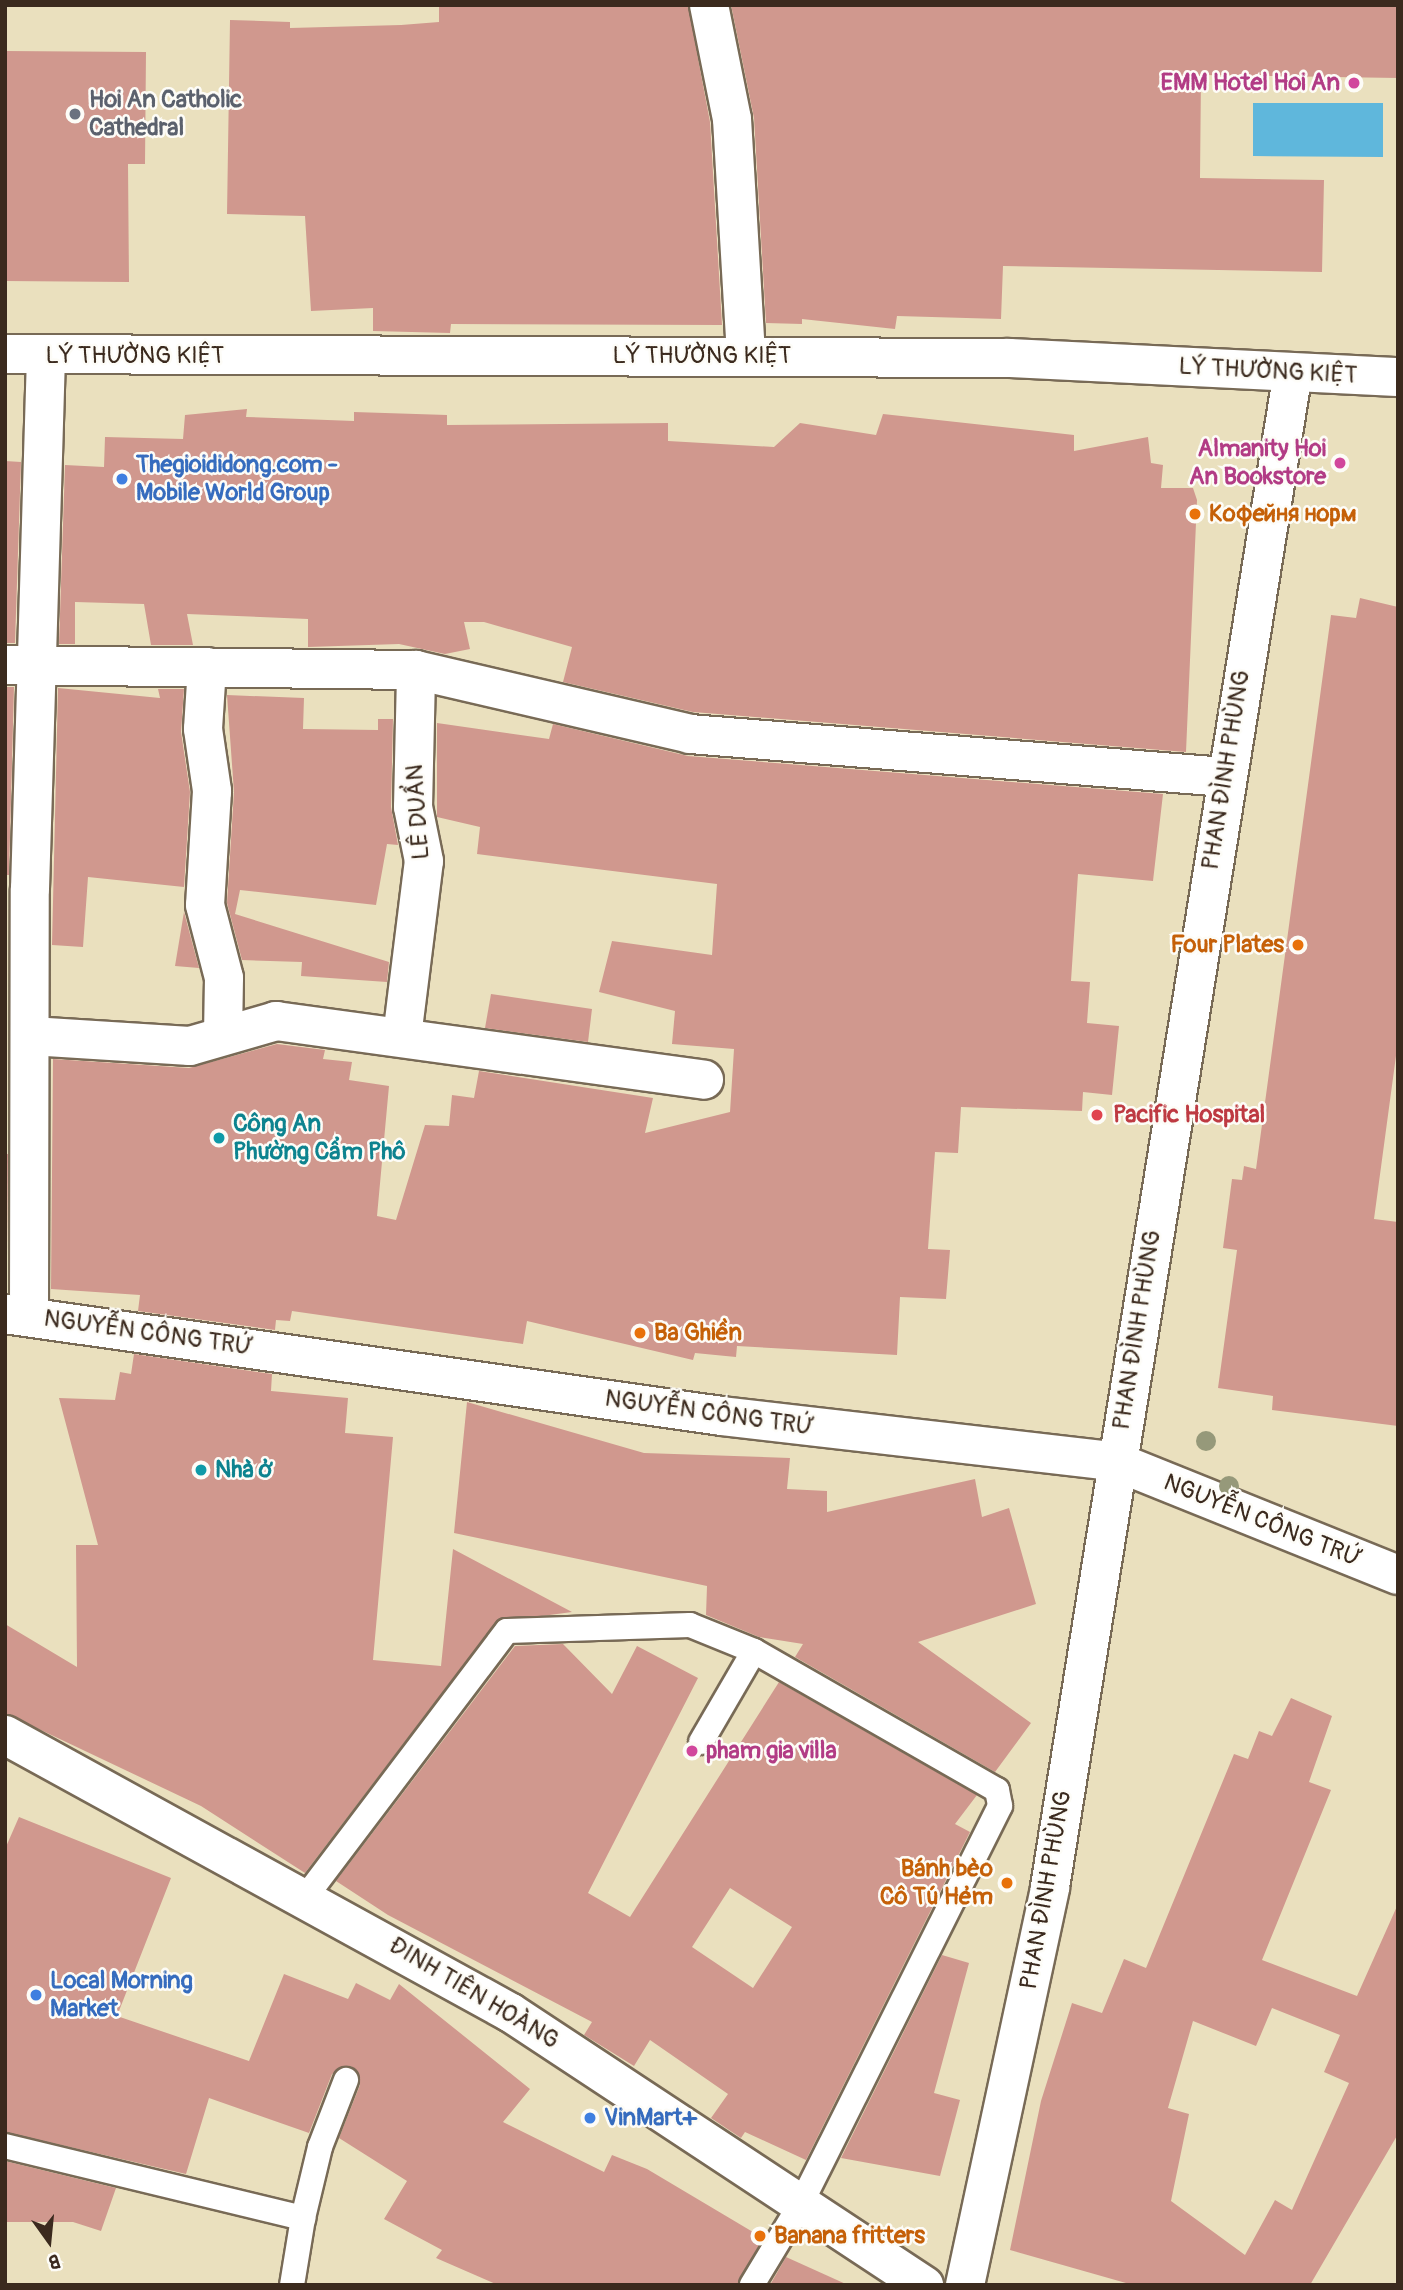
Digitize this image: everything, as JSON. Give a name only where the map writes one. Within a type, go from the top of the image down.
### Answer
[{"type":"street","points":[[709,5],[732,119],[746,356]]},
{"type":"street","name":"LÝ THƯỜNG KIỆT","points":[[5,354],[1009,358],[1398,377]]},
{"type":"street","points":[[17,1315],[31,1036],[22,665],[47,356]]},
{"type":"street","name":"PHAN ĐÌNH PHÙNG","points":[[965,2285],[1050,1887],[1224,777],[1293,372]]},
{"type":"street","points":[[22,665],[416,670],[690,734],[1224,777]]},
{"type":"street","points":[[206,667],[203,729],[212,791],[205,905],[224,978],[223,1034]]},
{"type":"street","name":"LÊ DUẨN","points":[[402,1037],[424,861],[413,807],[416,670]]},
{"type":"street","points":[[31,1036],[190,1046],[223,1034],[275,1021],[704,1080]]},
{"type":"street","name":"NGUYỄN CÔNG TRỨ","points":[[17,1315],[722,1416],[1117,1462],[1398,1575]]},
{"type":"street","name":"ĐINH TIÊN HOÀNG","points":[[5,1735],[307,1895],[512,2013],[924,2285]]},
{"type":"lane","points":[[307,1895],[507,1631],[691,1625],[754,1651],[1001,1795],[802,2202],[752,2285]]},
{"type":"lane","points":[[701,1742],[754,1651]]},
{"type":"lane","points":[[292,2285],[303,2218],[320,2147],[346,2080]]},
{"type":"lane","points":[[5,2146],[303,2218]]},
{"type":"water","points":[[1253,103],[1383,103],[1383,157],[1253,156]]},
{"type":"building","points":[[439,5],[688,5],[710,122],[722,325],[451,324],[450,333],[373,331],[373,308],[311,311],[305,216],[227,214],[230,20],[290,22],[290,28],[401,25],[439,22]]},
{"type":"building","points":[[731,5],[1398,5],[1398,78],[1201,75],[1200,178],[1324,180],[1322,272],[1003,266],[1001,319],[897,316],[895,329],[802,319],[802,324],[766,323],[754,118]]},
{"type":"building","points":[[5,51],[146,52],[145,164],[128,164],[129,282],[5,281]]},
{"type":"building","points":[[247,409],[246,417],[354,421],[354,412],[447,415],[447,425],[668,423],[668,441],[774,447],[800,423],[876,435],[883,414],[1074,435],[1074,451],[1148,437],[1151,463],[1163,465],[1161,488],[1193,488],[1197,500],[1186,752],[693,712],[563,682],[572,647],[484,622],[464,622],[470,649],[445,654],[399,644],[308,647],[308,619],[187,614],[193,645],[151,645],[144,604],[75,602],[75,644],[59,644],[65,465],[104,467],[105,437],[183,439],[185,415]]},
{"type":"building","points":[[5,461],[21,462],[15,643],[5,643]]},
{"type":"building","points":[[1360,598],[1398,607],[1398,1041],[1374,1219],[1398,1222],[1398,1426],[1272,1410],[1273,1396],[1218,1388],[1237,1250],[1223,1248],[1232,1179],[1242,1180],[1244,1166],[1256,1169],[1331,615],[1356,618]]},
{"type":"building","points":[[5,687],[14,687],[9,875],[5,875]]},
{"type":"building","points":[[58,688],[160,698],[158,689],[184,689],[181,732],[190,792],[184,887],[88,877],[83,947],[52,945]]},
{"type":"building","points":[[227,695],[304,698],[303,729],[378,730],[378,719],[393,719],[391,807],[398,845],[387,844],[376,905],[240,890],[235,914],[389,962],[387,982],[301,976],[302,962],[242,960],[227,903],[234,792]]},
{"type":"building","points":[[437,723],[549,739],[553,724],[688,756],[1163,794],[1153,881],[1078,874],[1071,981],[1090,982],[1087,1023],[1119,1026],[1112,1095],[1083,1092],[1082,1111],[961,1107],[958,1153],[935,1152],[928,1249],[950,1250],[946,1299],[900,1297],[897,1355],[737,1346],[736,1357],[695,1353],[693,1360],[527,1321],[523,1344],[292,1311],[290,1321],[276,1320],[275,1330],[138,1311],[140,1295],[51,1289],[53,1059],[189,1068],[277,1044],[325,1050],[323,1059],[352,1062],[349,1080],[389,1086],[377,1216],[396,1220],[425,1125],[449,1126],[452,1095],[474,1098],[479,1071],[653,1098],[645,1133],[730,1112],[734,1049],[672,1044],[675,1011],[599,992],[612,941],[712,955],[717,884],[477,854],[480,827],[437,817]]},
{"type":"building","points":[[184,912],[199,968],[175,966]]},
{"type":"building","points":[[491,994],[592,1009],[588,1042],[485,1028]]},
{"type":"building","points":[[5,1154],[8,1154],[7,1258],[5,1258]]},
{"type":"building","points":[[134,1354],[272,1374],[271,1391],[348,1398],[345,1433],[393,1437],[373,1660],[441,1666],[453,1549],[572,1612],[496,1622],[305,1873],[201,1806],[5,1713],[5,1624],[77,1667],[76,1545],[98,1545],[59,1398],[115,1400],[120,1372],[131,1374]]},
{"type":"building","points":[[467,1402],[644,1453],[790,1458],[787,1489],[827,1491],[827,1512],[975,1479],[982,1517],[1009,1508],[1036,1604],[918,1642],[1031,1723],[995,1772],[795,1657],[803,1644],[759,1637],[706,1615],[707,1586],[454,1533]]},
{"type":"building","points":[[563,1644],[612,1694],[637,1646],[698,1678],[588,1893],[630,1917],[779,1682],[977,1795],[955,1824],[970,1832],[806,2160],[745,2132],[741,2138],[711,2118],[728,2094],[650,2040],[634,2066],[584,2035],[592,2022],[388,1915],[336,1881],[515,1646]],"holes":[[[730,1888],[792,1927],[753,1988],[692,1947]]]},
{"type":"building","points":[[1291,1698],[1332,1716],[1309,1782],[1331,1790],[1262,1960],[1357,1996],[1398,1904],[1398,2134],[1310,2285],[1133,2285],[1010,2250],[1041,2101],[1072,2003],[1102,2013],[1124,1959],[1146,1968],[1234,1754],[1248,1759],[1259,1731],[1272,1736]],"holes":[[[1272,2008],[1340,2035],[1324,2072],[1349,2083],[1292,2210],[1275,2200],[1245,2255],[1171,2201],[1189,2114],[1168,2108],[1193,2021],[1256,2046]]]},
{"type":"building","points":[[19,1817],[171,1878],[117,2016],[249,2061],[284,1974],[348,1999],[356,1983],[390,2000],[399,1984],[530,2089],[503,2122],[604,2172],[612,2155],[647,2169],[763,2238],[737,2285],[498,2285],[436,2258],[442,2250],[384,2219],[407,2181],[339,2138],[360,2085],[351,2066],[332,2074],[309,2133],[209,2098],[186,2174],[5,2132],[5,1849]]},
{"type":"building","points":[[942,1955],[969,1963],[934,2093],[960,2100],[940,2176],[841,2158]]},
{"type":"building","points":[[5,2161],[116,2188],[101,2231],[73,2222],[5,2222]]},
{"type":"building","points":[[786,2257],[848,2285],[770,2285]]},
{"type":"place","name":"EMM Hotel Hoi An","points":[[1354,83]]},
{"type":"place","name":"Hoi An Catholic Cathedral","points":[[75,114]]},
{"type":"place","name":"Almanity Hoi An Bookstore","points":[[1340,463]]},
{"type":"place","name":"Thegioididong.com - Mobile World Group","points":[[122,479]]},
{"type":"place","name":"Кофейня норм","points":[[1195,514]]},
{"type":"place","name":"Four Plates","points":[[1298,945]]},
{"type":"place","name":"Pacific Hospital","points":[[1097,1115]]},
{"type":"place","name":"Công An Phường Cẩm Phô","points":[[219,1138]]},
{"type":"place","name":"Ba Ghiền","points":[[640,1333]]},
{"type":"place","name":"Nhà ở","points":[[201,1470]]},
{"type":"place","name":"pham gia villa","points":[[692,1751]]},
{"type":"place","name":"Bánh bèo Cô Tú Hẻm","points":[[1007,1883]]},
{"type":"place","name":"Local Morning Market","points":[[36,1995]]},
{"type":"place","name":"VinMart+","points":[[590,2118]]},
{"type":"place","name":"Banana fritters","points":[[760,2236]]}]
